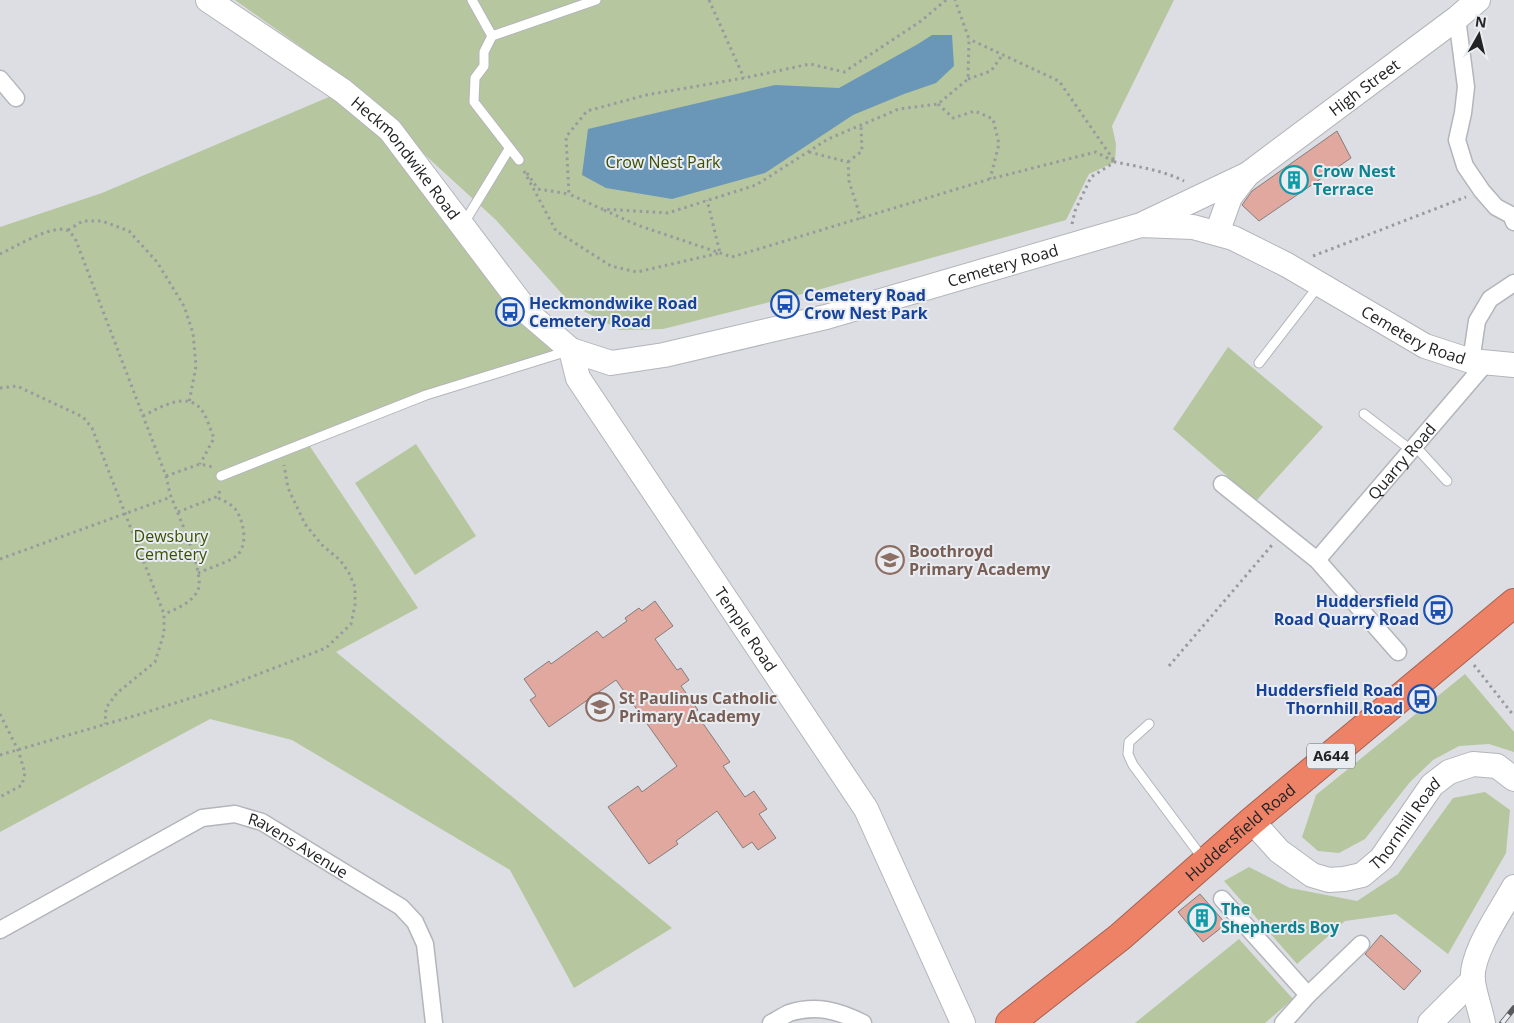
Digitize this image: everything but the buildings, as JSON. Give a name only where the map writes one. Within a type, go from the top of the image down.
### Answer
[{"type":"highway","name":"Huddersfield Road","points":[[1010,1023],[1120,938],[1252,821],[1514,603]]},
{"type":"main road","name":"Heckmondwike Road","points":[[208,0],[343,91],[390,130],[529,314],[571,350]]},
{"type":"main road","name":"High Street","points":[[1141,225],[1248,174],[1457,18],[1478,0]]},
{"type":"main road","name":"High Street","points":[[1217,233],[1230,198],[1248,174]]},
{"type":"main road","name":"Cemetery Road","points":[[571,350],[611,363],[664,355],[826,317],[1141,225],[1193,227],[1233,238],[1287,265],[1425,346],[1478,362],[1514,365]]},
{"type":"main road","name":"Temple Road","points":[[571,350],[578,378],[866,809],[963,1023]]},
{"type":"main road","name":"Thornhill Road","points":[[1252,821],[1279,851],[1312,875],[1330,880],[1344,879],[1362,876],[1381,859],[1432,785],[1450,772],[1474,764],[1496,766],[1514,779]]},
{"type":"main road","points":[[1483,1023],[1472,980],[1474,962],[1514,887]]},
{"type":"main road","points":[[1430,1023],[1472,980]]},
{"type":"street","points":[[1457,18],[1466,87],[1457,140],[1465,166],[1482,191],[1496,207],[1513,216]]},
{"type":"street","points":[[0,79],[16,98]]},
{"type":"street","points":[[1478,362],[1477,321],[1490,299],[1514,283]]},
{"type":"street","name":"Quarry Road","points":[[1317,560],[1413,448],[1478,362]]},
{"type":"street","points":[[1222,484],[1317,560],[1398,652]]},
{"type":"street","name":"Ravens Avenue","points":[[0,930],[202,818],[235,814],[262,822],[401,907],[415,922],[425,944],[434,1023]]},
{"type":"street","points":[[1222,899],[1308,995]]},
{"type":"street","points":[[1283,1023],[1308,995],[1361,944]]},
{"type":"street","points":[[771,1023],[789,1014],[816,1008],[844,1014],[863,1023]]},
{"type":"lane","points":[[472,0],[492,36]]},
{"type":"lane","points":[[518,160],[474,102],[475,78],[484,66],[484,52],[492,36],[596,0]]},
{"type":"lane","points":[[463,225],[510,149]]},
{"type":"lane","points":[[1259,363],[1320,284]]},
{"type":"lane","points":[[222,476],[426,395],[571,350]]},
{"type":"lane","points":[[1364,414],[1413,448],[1447,481]]},
{"type":"lane","points":[[1149,724],[1130,742],[1128,754],[1133,765],[1206,862]]},
{"type":"path","points":[[709,0],[744,78]]},
{"type":"path","points":[[569,194],[566,137],[587,111],[646,95],[810,64],[844,72],[921,21],[946,0]]},
{"type":"path","points":[[955,0],[969,39],[968,79]]},
{"type":"path","points":[[969,39],[1059,81],[1115,162]]},
{"type":"path","points":[[602,209],[668,213],[756,185],[828,139],[899,109],[938,104],[968,79],[991,71],[1003,54]]},
{"type":"path","points":[[938,104],[953,118],[975,111],[993,119],[999,144],[990,179]]},
{"type":"path","points":[[848,162],[862,151],[861,125]]},
{"type":"path","points":[[808,152],[848,162]]},
{"type":"path","points":[[518,160],[538,189],[569,194],[637,225],[732,257],[990,179],[1096,152],[1115,162],[1158,170],[1172,175],[1192,186],[1201,196]]},
{"type":"path","points":[[518,160],[556,231],[612,266],[638,272],[720,253]]},
{"type":"path","points":[[848,162],[849,181],[861,219]]},
{"type":"path","points":[[1066,246],[1075,211],[1091,176],[1115,162]]},
{"type":"path","points":[[1287,265],[1482,191]]},
{"type":"path","points":[[707,200],[720,253]]},
{"type":"path","points":[[0,254],[46,232],[60,229],[68,230],[83,221],[102,221],[129,231],[157,262],[184,306],[193,333],[196,366],[189,403]]},
{"type":"path","points":[[68,230],[75,238],[166,476],[171,497],[178,512],[198,572],[200,580],[198,591],[185,604],[164,614]]},
{"type":"path","points":[[0,388],[17,386],[83,417],[92,428],[164,614],[164,633],[155,662],[117,693],[106,708],[105,724]]},
{"type":"path","points":[[143,416],[169,404],[181,401],[195,404],[202,410],[214,438],[200,464]]},
{"type":"path","points":[[0,755],[226,687],[326,648],[351,624],[355,605],[355,587],[349,572],[340,560],[322,545],[305,524],[288,488],[281,452]]},
{"type":"path","points":[[166,476],[200,464],[215,467],[225,484],[216,497],[178,512]]},
{"type":"path","points":[[0,559],[171,497]]},
{"type":"path","points":[[198,572],[234,558],[241,550],[244,541],[243,525],[235,508],[216,497]]},
{"type":"path","points":[[1169,666],[1283,533]]},
{"type":"path","points":[[1460,648],[1514,716]]},
{"type":"path","points":[[0,714],[18,750],[25,773],[22,784],[0,797]]},
{"type":"green space","name":"Crow Nest Park","points":[[235,0],[1174,0],[1112,126],[1116,144],[1115,162],[1089,174],[1066,220],[814,291],[663,329],[620,330],[572,305],[496,220],[328,66]]},
{"type":"green space","name":"Dewsbury Cemetery","points":[[343,91],[571,350],[307,442],[418,608],[336,652],[672,928],[574,988],[510,870],[292,740],[210,719],[0,832],[0,227],[102,193]]},
{"type":"green space","points":[[1228,347],[1323,427],[1256,501],[1173,429]]},
{"type":"green space","points":[[416,444],[476,536],[415,575],[355,483]]},
{"type":"green space","points":[[1465,674],[1514,732],[1514,752],[1489,744],[1459,746],[1433,760],[1410,782],[1365,839],[1339,853],[1318,851],[1302,837],[1316,795]]},
{"type":"green space","points":[[1485,792],[1510,810],[1506,853],[1448,954],[1396,914],[1345,921],[1297,964],[1224,881],[1249,867],[1290,888],[1357,901],[1398,874],[1453,798]]},
{"type":"green space","points":[[1239,939],[1293,999],[1265,1023],[1135,1023]]},
{"type":"water","points":[[932,35],[952,35],[954,66],[936,83],[853,115],[765,173],[672,199],[606,188],[582,175],[588,129],[775,85],[839,88]]},
{"type":"railway","points":[[1502,1023],[1514,1008]]},
{"type":"place","name":"Crow Nest Terrace","points":[[1294,180]]},
{"type":"place","name":"Cemetery Road Crow Nest Park","points":[[785,304]]},
{"type":"place","name":"Heckmondwike Road Cemetery Road","points":[[510,312]]},
{"type":"place","name":"Boothroyd Primary Academy","points":[[890,560]]},
{"type":"place","name":"Huddersfield Road Quarry Road","points":[[1438,610]]},
{"type":"place","name":"Huddersfield Road Thornhill Road","points":[[1422,699]]},
{"type":"place","name":"St Paulinus Catholic Primary Academy","points":[[600,707]]},
{"type":"place","name":"The Shepherds Boy","points":[[1202,918]]}]
